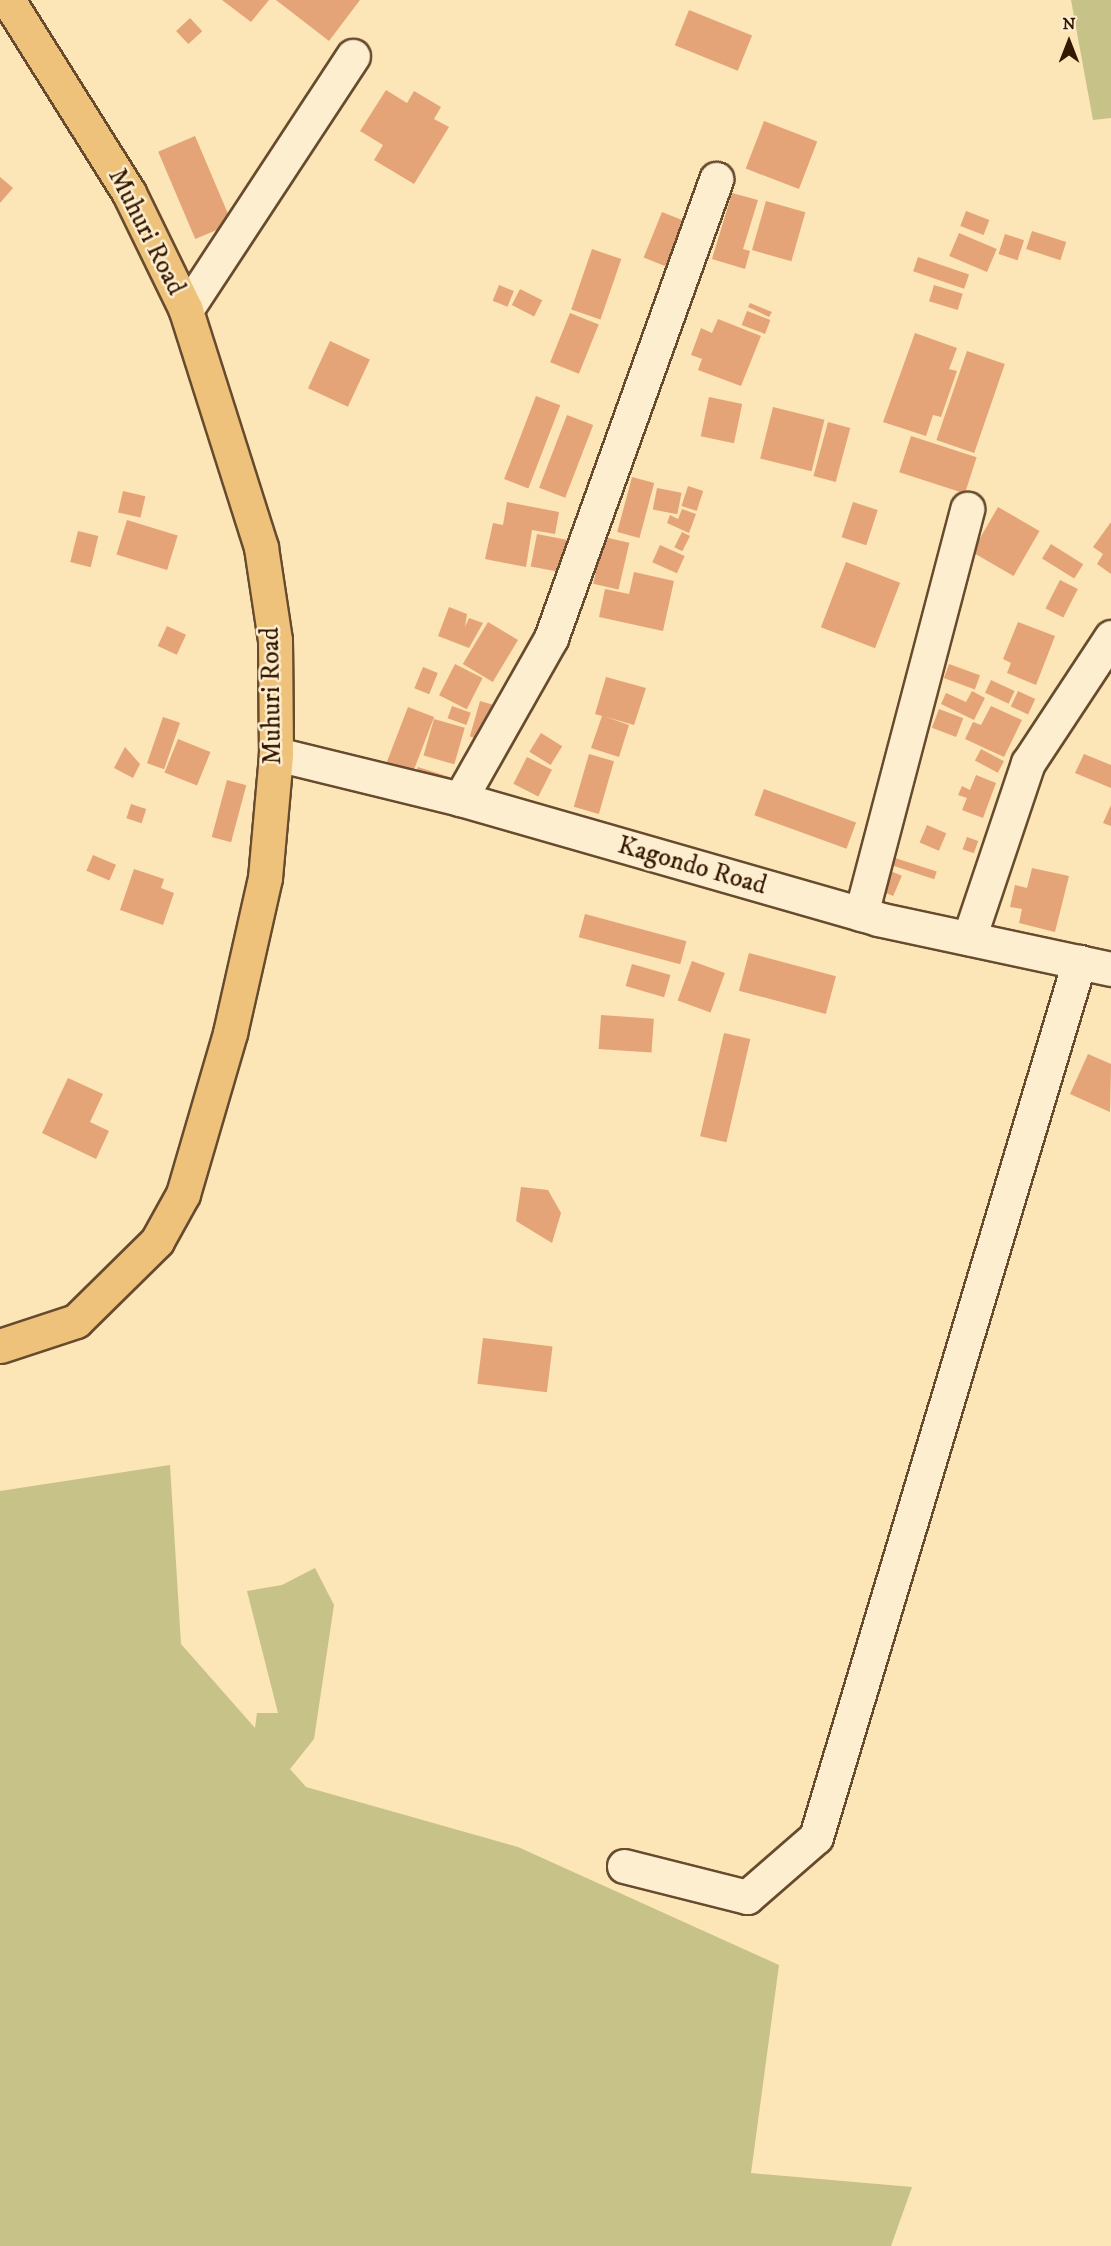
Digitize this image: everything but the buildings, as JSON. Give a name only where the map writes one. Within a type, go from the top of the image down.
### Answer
[{"type":"main road","name":"Muhuri Road","points":[[0,1346],[76,1321],[157,1241],[183,1194],[230,1033],[265,878],[276,754],[275,640],[261,547],[186,310],[129,193],[8,0]]},
{"type":"street","points":[[186,310],[353,56]]},
{"type":"street","points":[[460,799],[551,638],[716,179]]},
{"type":"street","points":[[861,914],[967,509]]},
{"type":"street","points":[[969,938],[1028,763],[1111,637]]},
{"type":"street","name":"Kagondo Road","points":[[276,754],[460,799],[861,914],[1111,969]]},
{"type":"street","points":[[624,1866],[747,1897],[816,1837],[1079,962]]},
{"type":"shaded area","points":[[1071,0],[1111,0],[1111,118],[1093,120]]},
{"type":"shaded area","points":[[170,1465],[181,1644],[255,1728],[257,1713],[278,1713],[247,1591],[282,1585],[315,1568],[334,1605],[314,1739],[290,1769],[306,1787],[518,1847],[779,1965],[751,2173],[912,2187],[891,2246],[0,2246],[0,1491]]}]
